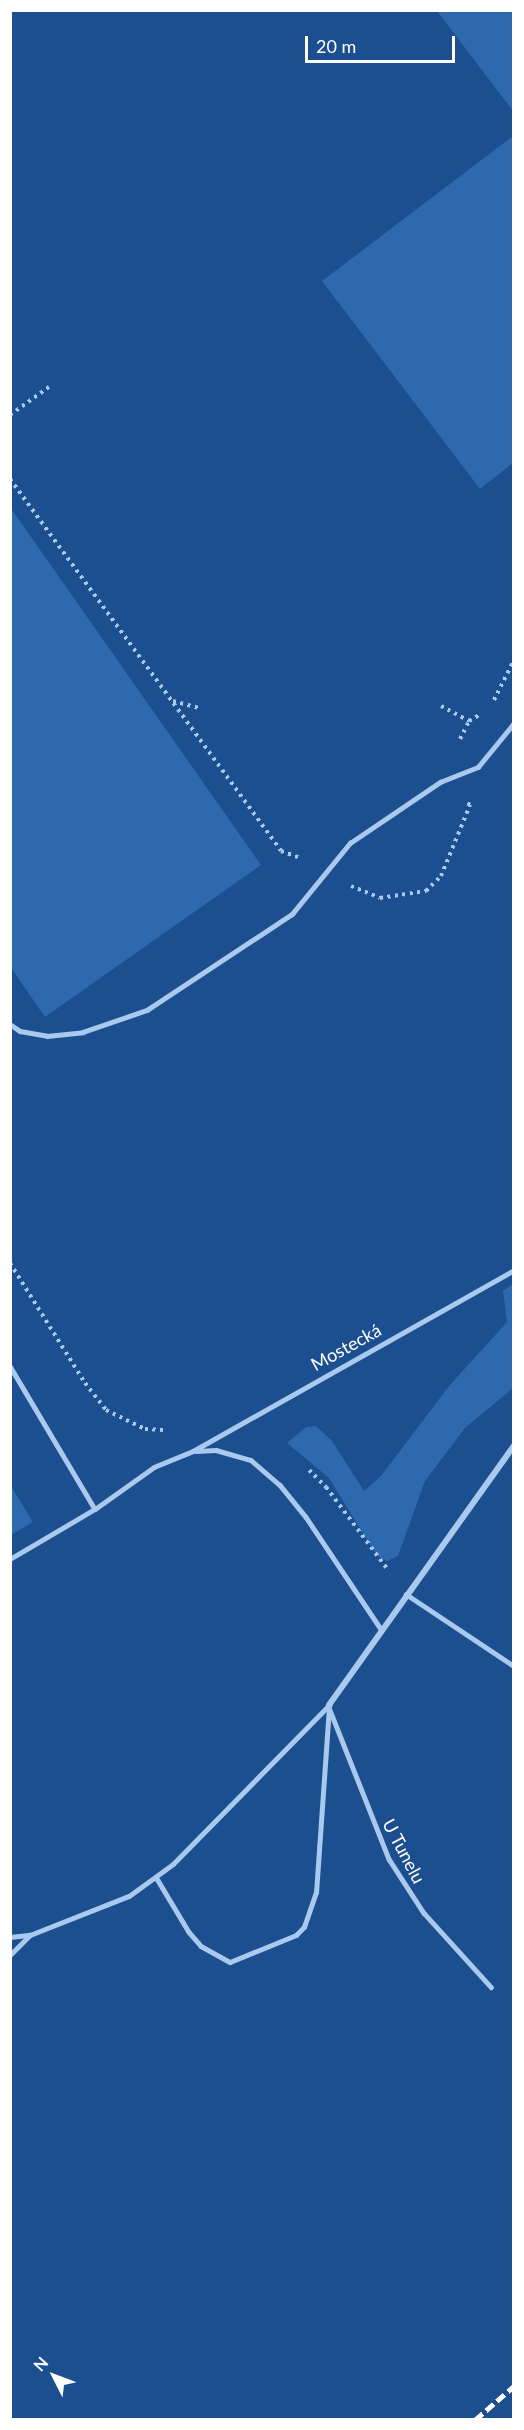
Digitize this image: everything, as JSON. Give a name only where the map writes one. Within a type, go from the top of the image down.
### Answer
[{"type":"street","points":[[329,1706],[381,1629],[513,1446]]},
{"type":"lane","points":[[10,1024],[20,1032],[47,1036],[83,1032],[147,1010],[292,914],[315,891],[326,869],[350,843],[440,782],[478,767],[513,723]]},
{"type":"lane","name":"Mostecká","points":[[10,1559],[95,1509],[154,1467],[193,1450],[513,1270]]},
{"type":"lane","points":[[10,1366],[95,1509]]},
{"type":"lane","name":"Mostecká","points":[[193,1450],[216,1450],[251,1460],[280,1485],[306,1517],[381,1629]]},
{"type":"lane","points":[[406,1594],[513,1666]]},
{"type":"lane","points":[[10,1937],[30,1935],[129,1896],[156,1877],[329,1706]]},
{"type":"lane","points":[[156,1877],[189,1932],[201,1946],[230,1962],[296,1935],[303,1927],[315,1893],[329,1706]]},
{"type":"lane","name":"U Tunelu","points":[[329,1706],[389,1859],[423,1914],[491,1987]]},
{"type":"lane","points":[[10,1955],[30,1935]]},
{"type":"path","points":[[10,415],[49,387]]},
{"type":"path","points":[[10,479],[281,851],[326,869],[347,885],[380,898],[426,891],[441,876],[470,805],[440,782]]},
{"type":"path","points":[[441,706],[469,721],[489,710],[513,660]]},
{"type":"path","points":[[172,701],[200,708]]},
{"type":"path","points":[[10,1263],[85,1383],[106,1410],[145,1429],[166,1430]]},
{"type":"shaded area","points":[[437,11],[513,11],[513,111]]},
{"type":"shaded area","points":[[513,136],[513,463],[480,489],[322,281]]},
{"type":"shaded area","points":[[10,507],[261,865],[45,1017],[11,968]]},
{"type":"shaded area","points":[[513,1284],[513,1388],[465,1428],[425,1481],[398,1556],[387,1561],[377,1556],[329,1478],[287,1443],[306,1427],[316,1426],[332,1441],[364,1491],[381,1476],[449,1386],[507,1322],[503,1291]]},
{"type":"shaded area","points":[[11,1486],[33,1522],[10,1535]]},
{"type":"railway","points":[[475,2420],[514,2386]]}]
